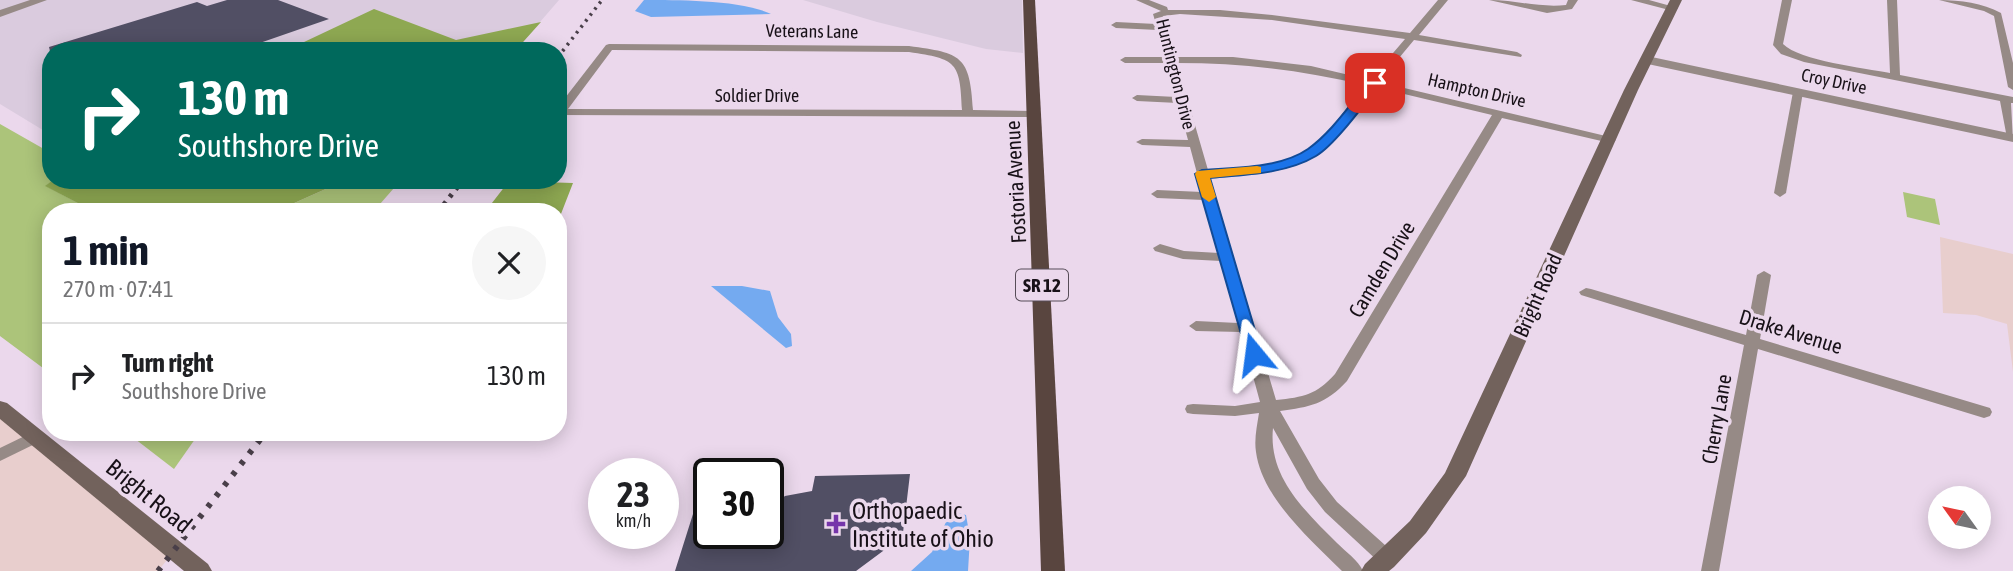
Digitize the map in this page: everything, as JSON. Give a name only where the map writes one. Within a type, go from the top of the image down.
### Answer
[{"type":"main road","name":"Fostoria Avenue","points":[[1029,0],[1052,571]]},
{"type":"main road","name":"Bright Road","points":[[1373,571],[1388,559],[1435,506],[1455,476],[1671,3]]},
{"type":"main road","name":"Bright Road","points":[[0,408],[200,571]]},
{"type":"street","points":[[0,14],[41,0]]},
{"type":"street","points":[[1141,0],[1164,9]]},
{"type":"street","points":[[1202,174],[1263,169],[1311,154],[1325,142],[1443,0]]},
{"type":"street","points":[[1494,0],[1552,10],[1569,7],[1573,0]]},
{"type":"street","points":[[1636,0],[1671,3]]},
{"type":"street","points":[[1787,0],[1778,45],[1785,52],[2009,99],[2013,138]]},
{"type":"street","points":[[1892,0],[1895,76]]},
{"type":"street","points":[[1944,0],[1977,6],[1998,15],[2013,87]]},
{"type":"street","name":"Huntington Drive","points":[[1388,559],[1331,507],[1313,484],[1269,405],[1158,14],[1164,9],[1190,4],[1276,9],[1353,20],[1517,55]]},
{"type":"street","points":[[1116,25],[1160,27]]},
{"type":"street","name":"Soldier Drive","points":[[567,103],[609,47]]},
{"type":"street","name":"Veterans Lane","points":[[609,47],[932,52],[957,60],[966,72],[968,114]]},
{"type":"street","name":"Hampton Drive","points":[[1125,60],[1214,59],[1272,64],[1375,83],[1609,140]]},
{"type":"street","name":"Croy Drive","points":[[1647,60],[2013,138]]},
{"type":"street","points":[[1780,193],[1798,93]]},
{"type":"street","points":[[1137,98],[1181,100]]},
{"type":"street","name":"Soldier Drive","points":[[567,112],[1034,114]]},
{"type":"street","name":"Camden Drive","points":[[1193,409],[1235,411],[1307,402],[1319,398],[1341,377],[1499,113]]},
{"type":"street","points":[[1142,142],[1194,144]]},
{"type":"street","points":[[1157,194],[1208,196]]},
{"type":"street","points":[[1160,248],[1183,255],[1226,257]]},
{"type":"street","name":"Cherry Lane","points":[[1710,571],[1763,275]]},
{"type":"street","name":"Drake Avenue","points":[[1586,292],[1984,412]]},
{"type":"street","points":[[1196,326],[1246,328]]},
{"type":"street","name":"Huntington Drive","points":[[1269,405],[1264,437],[1266,458],[1275,481],[1301,516],[1354,571]]},
{"type":"street","points":[[0,455],[35,437]]},
{"type":"shaded area","points":[[0,0],[559,0],[523,42],[42,42],[42,130],[0,104]]},
{"type":"shaded area","points":[[803,0],[1022,0],[1023,53],[986,49],[877,22]]},
{"type":"shaded area","points":[[1940,237],[2013,254],[2013,372],[2007,324],[1976,315],[1943,313]]},
{"type":"shaded area","points":[[0,408],[175,550],[158,571],[0,571]]},
{"type":"green space","points":[[374,9],[456,40],[541,22],[523,42],[304,42]]},
{"type":"green space","points":[[0,124],[42,148],[42,189],[52,189],[78,203],[42,203],[42,367],[0,336]]},
{"type":"green space","points":[[567,183],[573,183],[565,203],[492,203],[503,189],[567,189]]},
{"type":"green space","points":[[51,189],[326,189],[294,203],[78,203]]},
{"type":"green space","points":[[326,189],[393,189],[381,203],[294,203]]},
{"type":"green space","points":[[1903,192],[1935,199],[1940,225],[1907,217]]},
{"type":"green space","points":[[138,441],[194,441],[174,469]]},
{"type":"water","points":[[644,0],[727,3],[771,14],[651,17],[635,11]]},
{"type":"water","points":[[711,286],[742,286],[770,291],[778,317],[791,334],[792,346],[786,348]]},
{"type":"water","points":[[955,512],[966,515],[970,538],[968,571],[911,571],[932,552],[946,522]]},
{"type":"building","points":[[227,0],[278,0],[329,19],[263,42],[65,42],[197,2],[207,6]]},
{"type":"building","name":"Orthopaedic Institute of Ohio","points":[[910,474],[902,541],[888,541],[883,551],[856,571],[675,571],[693,514],[693,549],[784,549],[784,497],[812,491],[815,476]]},
{"type":"railway","points":[[567,45],[602,0]]},
{"type":"railway","points":[[445,203],[456,189]]},
{"type":"railway","points":[[158,571],[259,441]]},
{"type":"slow traffic","points":[[1209,197],[1202,174],[1257,170]]},
{"type":"place","name":"Orthopaedic Institute of Ohio","points":[[836,524]]},
{"type":"route","points":[[1254,354],[1202,174],[1263,169],[1311,154],[1325,142],[1375,83]]}]
